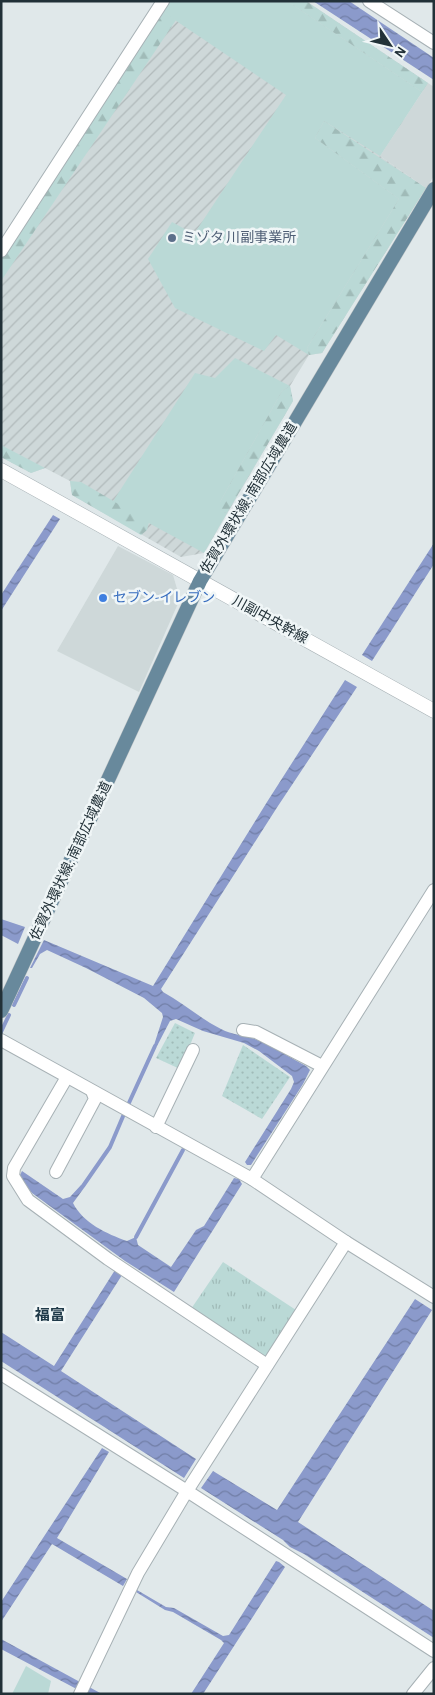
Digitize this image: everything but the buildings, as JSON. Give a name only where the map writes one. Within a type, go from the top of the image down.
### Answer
[{"type":"main road","name":"佐賀外環状線; 南部広域農道","points":[[1,1011],[5,994],[200,580],[434,189]]},
{"type":"street","points":[[1,250],[162,1]]},
{"type":"street","points":[[369,1],[434,44]]},
{"type":"street","name":"川副中央幹線","points":[[1,470],[434,711]]},
{"type":"street","points":[[252,1179],[434,890]]},
{"type":"street","points":[[243,1030],[256,1032],[322,1066]]},
{"type":"street","points":[[1,1040],[252,1179],[346,1242],[434,1297]]},
{"type":"street","points":[[156,1127],[193,1050]]},
{"type":"street","points":[[67,1077],[14,1168],[13,1176],[28,1200],[108,1259],[267,1365]]},
{"type":"street","points":[[56,1172],[94,1099],[92,1092]]},
{"type":"street","points":[[80,1694],[130,1589],[187,1491],[346,1242]]},
{"type":"street","points":[[1,1374],[187,1491],[434,1651]]},
{"type":"street","points":[[413,1694],[434,1668]]},
{"type":"shaded area","points":[[170,1],[306,1],[428,83],[380,156],[426,188],[322,353],[309,355],[290,386],[293,401],[204,553],[181,557],[72,495],[70,481],[45,468],[31,473],[1,457],[1,259]]},
{"type":"shaded area","points":[[428,83],[434,87],[434,176],[426,188],[380,156]]},
{"type":"shaded area","points":[[118,546],[173,575],[180,599],[139,692],[57,651]]},
{"type":"green space","points":[[170,1],[287,1],[422,92],[380,156],[324,121],[315,138],[399,199],[307,348],[309,355],[276,335],[264,351],[175,308],[148,259],[172,222],[194,234],[286,95],[163,12]]},
{"type":"green space","points":[[287,1],[306,1],[428,83],[422,92]]},
{"type":"green space","points":[[163,12],[176,20],[1,281],[1,259]]},
{"type":"green space","points":[[324,121],[426,188],[322,353],[309,355],[307,348],[399,199],[315,138]]},
{"type":"green space","points":[[235,358],[290,386],[282,391],[220,502],[220,511],[227,513],[204,553],[112,503],[195,373],[215,378]]},
{"type":"green space","points":[[290,386],[293,401],[227,513],[219,511],[220,502],[282,391]]},
{"type":"green space","points":[[1,445],[45,468],[31,473],[1,457]]},
{"type":"green space","points":[[70,481],[81,482],[149,522],[147,530],[141,535],[72,495]]},
{"type":"green space","points":[[175,1023],[195,1033],[180,1069],[156,1058]]},
{"type":"green space","points":[[243,1045],[290,1077],[262,1119],[222,1096]]},
{"type":"green space","points":[[223,1262],[296,1310],[265,1358],[191,1309]]},
{"type":"green space","points":[[26,1666],[51,1681],[48,1694],[12,1694]]},
{"type":"water","points":[[313,1],[349,1],[434,58],[434,80]]},
{"type":"water","points":[[53,515],[60,519],[1,611],[1,595]]},
{"type":"water","points":[[434,543],[434,564],[372,661],[362,655]]},
{"type":"water","points":[[345,680],[357,687],[276,809],[161,989],[199,1016],[225,1031],[261,1042],[310,1070],[251,1165],[247,1165],[245,1162],[291,1089],[294,1082],[292,1076],[259,1051],[244,1043],[203,1031],[176,1019],[170,1021],[157,1046],[154,1045],[163,1017],[162,1013],[144,998],[47,950],[40,954],[32,968],[30,968],[44,940],[153,986]]},
{"type":"water","points":[[1,919],[25,927],[18,944],[1,935]]},
{"type":"water","points":[[22,1171],[63,1199],[70,1197],[81,1185],[83,1186],[84,1188],[73,1203],[89,1222],[127,1241],[136,1237],[138,1245],[171,1267],[196,1230],[204,1226],[234,1178],[239,1179],[242,1184],[174,1292],[125,1261],[32,1193],[21,1180],[20,1175]]},
{"type":"water","points":[[115,1270],[122,1275],[61,1371],[196,1459],[184,1478],[1,1361],[1,1332],[54,1366]]},
{"type":"water","points":[[415,1299],[432,1310],[298,1522],[434,1611],[434,1638],[201,1488],[213,1471],[277,1510]]},
{"type":"water","points":[[102,1448],[109,1452],[57,1538],[127,1579],[123,1586],[52,1544],[1,1622],[1,1602]]},
{"type":"water","points":[[276,1561],[285,1567],[203,1694],[191,1694],[224,1643],[173,1612],[165,1610],[136,1592],[137,1590],[166,1607],[174,1608],[223,1636],[229,1635]]},
{"type":"water","points":[[1,1639],[102,1694],[86,1694],[1,1649]]},
{"type":"waterway","points":[[14,1005],[27,978]]},
{"type":"waterway","points":[[1,1032],[9,1015]]},
{"type":"waterway","points":[[128,1105],[155,1046]]},
{"type":"waterway","points":[[83,1186],[110,1147],[124,1114]]},
{"type":"waterway","points":[[136,1237],[183,1150]]},
{"type":"place","name":"ミゾタ 川副事業所","points":[[172,238]]},
{"type":"place","name":"セブン-イレブン","points":[[103,598]]},
{"type":"district","name":"福富","points":[[50,1315]]}]
